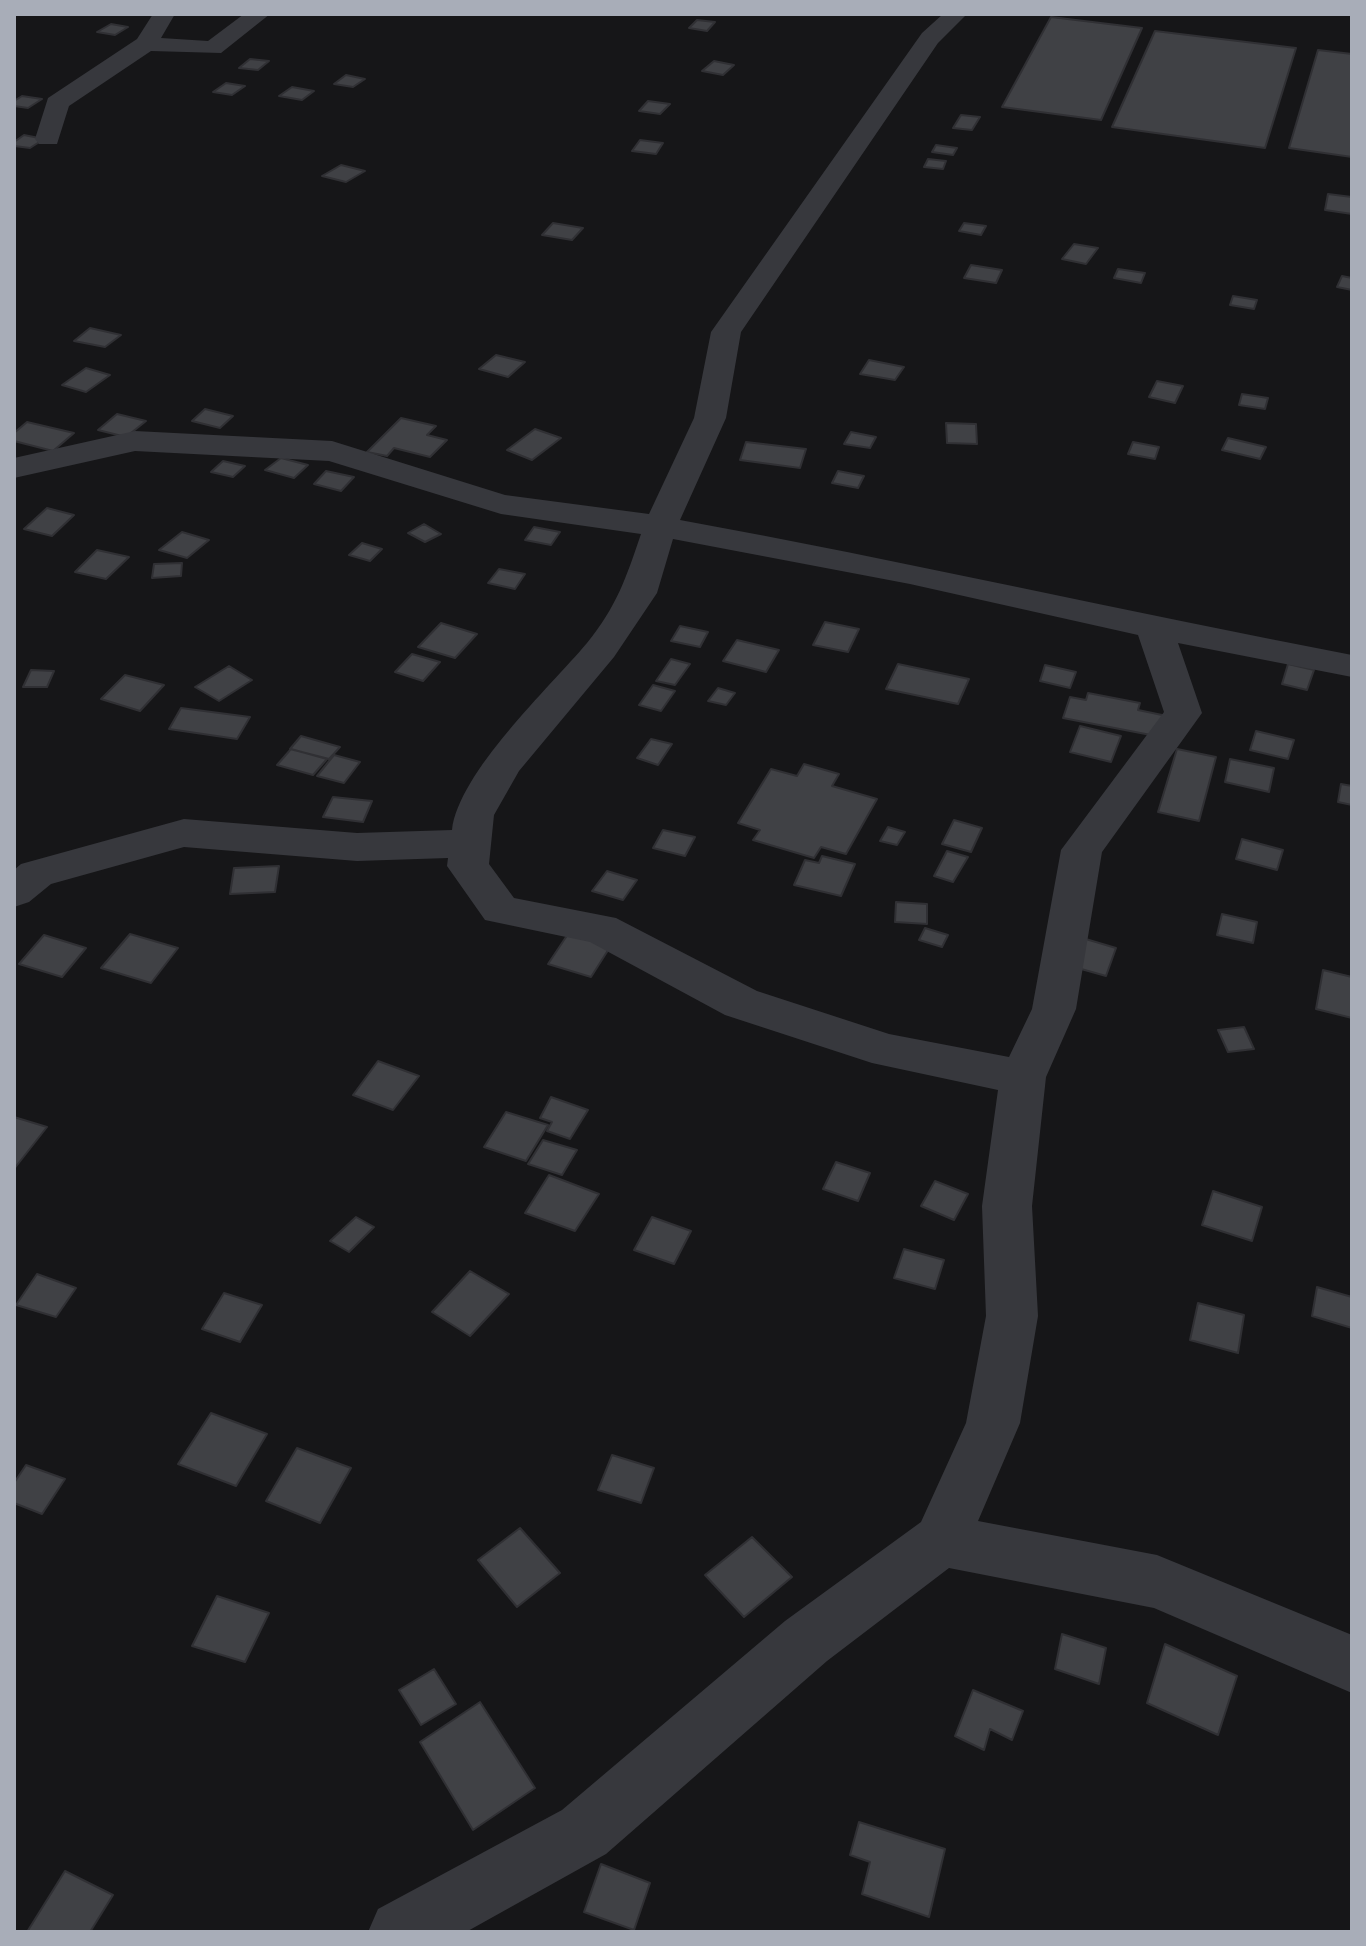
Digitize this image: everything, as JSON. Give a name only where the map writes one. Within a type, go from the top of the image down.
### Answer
[{"type":"street","points":[[48,139],[57,103],[146,44],[164,14]]},
{"type":"street","points":[[146,44],[213,48],[259,14]]},
{"type":"street","points":[[956,14],[930,38],[726,332],[710,418],[660,526],[639,593],[601,649],[503,765],[474,815],[468,866],[500,910],[601,929],[741,1003],[888,1051],[1023,1077]]},
{"type":"street","points":[[14,468],[135,441],[332,451],[501,504],[660,526],[910,573],[1154,628],[1352,666]]},
{"type":"street","points":[[401,1932],[584,1832],[806,1641],[941,1540],[993,1423],[1012,1316],[1007,1206],[1023,1077],[1054,1009],[1082,850],[1183,713],[1154,628]]},
{"type":"street","points":[[14,892],[36,874],[184,833],[357,847],[470,843]]},
{"type":"street","points":[[941,1540],[1157,1582],[1352,1664]]},
{"type":"building","points":[[1051,17],[1142,28],[1101,120],[1002,107]]},
{"type":"building","points":[[697,20],[715,22],[707,31],[689,28]]},
{"type":"building","points":[[111,24],[128,27],[115,35],[97,32]]},
{"type":"building","points":[[1155,31],[1296,48],[1265,148],[1112,127]]},
{"type":"building","points":[[1318,50],[1352,54],[1352,157],[1289,148]]},
{"type":"building","points":[[250,59],[269,61],[258,70],[239,68]]},
{"type":"building","points":[[714,61],[734,65],[723,75],[702,71]]},
{"type":"building","points":[[346,75],[365,79],[353,87],[334,84]]},
{"type":"building","points":[[226,83],[245,86],[232,95],[213,92]]},
{"type":"building","points":[[292,87],[314,91],[302,100],[279,96]]},
{"type":"building","points":[[22,96],[42,99],[28,108],[14,106],[14,101]]},
{"type":"building","points":[[648,101],[670,104],[660,114],[639,111]]},
{"type":"building","points":[[961,115],[980,117],[972,130],[953,128]]},
{"type":"building","points":[[24,135],[44,139],[30,148],[14,146],[14,142]]},
{"type":"building","points":[[640,140],[663,143],[656,154],[632,151]]},
{"type":"building","points":[[936,145],[957,148],[953,155],[932,152]]},
{"type":"building","points":[[928,159],[946,161],[943,169],[924,167]]},
{"type":"building","points":[[341,165],[365,171],[346,182],[322,176]]},
{"type":"building","points":[[1328,194],[1352,197],[1352,214],[1325,210]]},
{"type":"building","points":[[553,223],[583,228],[572,240],[542,235]]},
{"type":"building","points":[[964,223],[986,226],[981,235],[959,231]]},
{"type":"building","points":[[1074,244],[1098,248],[1086,264],[1062,259]]},
{"type":"building","points":[[971,265],[1002,270],[996,283],[964,278]]},
{"type":"building","points":[[1118,269],[1145,273],[1141,283],[1114,278]]},
{"type":"building","points":[[1342,276],[1352,278],[1352,290],[1337,287]]},
{"type":"building","points":[[1233,296],[1257,300],[1254,309],[1230,305]]},
{"type":"building","points":[[90,328],[121,335],[105,347],[74,341]]},
{"type":"building","points":[[496,355],[525,362],[508,377],[479,369]]},
{"type":"building","points":[[869,360],[904,367],[895,380],[860,374]]},
{"type":"building","points":[[86,368],[110,375],[86,392],[62,385]]},
{"type":"building","points":[[1157,381],[1183,386],[1175,403],[1149,397]]},
{"type":"building","points":[[1242,394],[1268,398],[1265,409],[1239,405]]},
{"type":"building","points":[[205,409],[233,416],[220,428],[192,421]]},
{"type":"building","points":[[117,414],[146,421],[126,437],[98,430]]},
{"type":"building","points":[[401,418],[436,426],[427,435],[447,440],[430,457],[394,448],[387,456],[367,452]]},
{"type":"building","points":[[27,422],[74,433],[53,451],[14,441],[14,433]]},
{"type":"building","points":[[946,423],[976,424],[977,444],[947,443]]},
{"type":"building","points":[[535,429],[561,438],[532,460],[507,450]]},
{"type":"building","points":[[851,432],[876,437],[870,448],[844,444]]},
{"type":"building","points":[[1228,438],[1266,447],[1260,459],[1222,450]]},
{"type":"building","points":[[746,442],[806,449],[800,468],[740,460]]},
{"type":"building","points":[[1133,442],[1159,447],[1155,459],[1128,454]]},
{"type":"building","points":[[281,458],[308,465],[294,478],[265,470]]},
{"type":"building","points":[[223,461],[245,466],[233,477],[211,472]]},
{"type":"building","points":[[326,471],[354,477],[341,491],[314,484]]},
{"type":"building","points":[[838,471],[864,476],[858,488],[832,483]]},
{"type":"building","points":[[47,508],[74,515],[52,536],[24,529]]},
{"type":"building","points":[[424,524],[441,534],[425,542],[408,533]]},
{"type":"building","points":[[534,527],[560,532],[551,545],[525,540]]},
{"type":"building","points":[[182,532],[209,540],[187,558],[159,550]]},
{"type":"building","points":[[362,543],[382,549],[370,561],[349,555]]},
{"type":"building","points":[[97,550],[129,557],[106,579],[75,572]]},
{"type":"building","points":[[182,563],[181,576],[152,578],[154,564]]},
{"type":"building","points":[[499,569],[525,574],[515,589],[488,583]]},
{"type":"building","points":[[825,622],[859,629],[848,652],[813,645]]},
{"type":"building","points":[[441,623],[477,634],[455,658],[418,647]]},
{"type":"building","points":[[680,626],[708,632],[700,647],[671,641]]},
{"type":"building","points":[[737,640],[779,650],[766,672],[723,661]]},
{"type":"building","points":[[412,654],[440,662],[423,681],[395,672]]},
{"type":"building","points":[[671,659],[690,664],[675,685],[656,681]]},
{"type":"building","points":[[898,664],[969,679],[958,704],[886,689]]},
{"type":"building","points":[[1288,664],[1314,670],[1307,690],[1282,684]]},
{"type":"building","points":[[1045,665],[1076,672],[1070,688],[1040,681]]},
{"type":"building","points":[[229,666],[252,680],[219,701],[195,687]]},
{"type":"building","points":[[31,670],[54,671],[47,687],[23,687]]},
{"type":"building","points":[[125,675],[164,685],[140,711],[101,699]]},
{"type":"building","points":[[653,685],[675,691],[661,711],[639,705]]},
{"type":"building","points":[[718,688],[735,693],[726,705],[708,701]]},
{"type":"building","points":[[1088,693],[1140,703],[1138,710],[1167,716],[1161,737],[1063,718],[1070,697],[1086,700]]},
{"type":"building","points":[[181,708],[250,717],[237,739],[169,729]]},
{"type":"building","points":[[1080,726],[1121,736],[1111,762],[1070,752]]},
{"type":"building","points":[[1256,731],[1294,740],[1288,759],[1250,750]]},
{"type":"building","points":[[301,736],[340,747],[329,759],[290,749]]},
{"type":"building","points":[[651,739],[672,744],[658,765],[637,758]]},
{"type":"building","points":[[291,749],[327,759],[313,775],[277,765]]},
{"type":"building","points":[[1177,749],[1216,757],[1199,821],[1158,812]]},
{"type":"building","points":[[334,755],[360,762],[344,783],[317,776]]},
{"type":"building","points":[[1230,759],[1274,768],[1269,792],[1225,782]]},
{"type":"building","points":[[804,764],[839,774],[832,786],[877,799],[846,854],[821,847],[814,858],[753,840],[760,830],[738,823],[771,769],[797,776]]},
{"type":"building","points":[[1341,784],[1352,786],[1352,805],[1338,802]]},
{"type":"building","points":[[333,797],[372,801],[363,822],[323,817]]},
{"type":"building","points":[[954,820],[982,828],[971,852],[942,844]]},
{"type":"building","points":[[888,827],[905,832],[897,845],[880,841]]},
{"type":"building","points":[[663,830],[695,837],[685,856],[653,848]]},
{"type":"building","points":[[1242,839],[1283,850],[1277,870],[1236,859]]},
{"type":"building","points":[[947,851],[968,857],[953,882],[934,876]]},
{"type":"building","points":[[822,856],[855,864],[841,896],[794,885],[805,860],[819,863]]},
{"type":"building","points":[[279,866],[275,892],[230,894],[234,868]]},
{"type":"building","points":[[607,871],[637,880],[623,900],[592,891]]},
{"type":"building","points":[[896,902],[927,904],[927,924],[895,922]]},
{"type":"building","points":[[1222,914],[1257,922],[1253,943],[1217,935]]},
{"type":"building","points":[[925,928],[948,935],[942,947],[919,940]]},
{"type":"building","points":[[570,931],[612,944],[591,977],[548,964]]},
{"type":"building","points":[[130,934],[178,948],[151,983],[101,968]]},
{"type":"building","points":[[44,935],[86,948],[62,977],[19,964]]},
{"type":"building","points":[[1079,937],[1116,948],[1106,976],[1067,965]]},
{"type":"building","points":[[1323,970],[1352,977],[1352,1018],[1316,1009]]},
{"type":"building","points":[[1244,1027],[1254,1049],[1228,1052],[1218,1030]]},
{"type":"building","points":[[378,1061],[419,1076],[393,1110],[353,1095]]},
{"type":"building","points":[[551,1097],[588,1110],[570,1139],[547,1131],[552,1122],[540,1118]]},
{"type":"building","points":[[506,1112],[548,1125],[526,1161],[484,1147]]},
{"type":"building","points":[[14,1117],[47,1127],[14,1169]]},
{"type":"building","points":[[543,1140],[577,1150],[562,1175],[528,1164]]},
{"type":"building","points":[[836,1162],[870,1173],[858,1201],[823,1189]]},
{"type":"building","points":[[549,1175],[599,1194],[575,1231],[525,1213]]},
{"type":"building","points":[[935,1181],[968,1194],[954,1220],[921,1206]]},
{"type":"building","points":[[1213,1191],[1262,1207],[1252,1241],[1202,1225]]},
{"type":"building","points":[[356,1217],[374,1227],[349,1252],[330,1241]]},
{"type":"building","points":[[652,1217],[691,1231],[674,1264],[634,1250]]},
{"type":"building","points":[[904,1249],[944,1260],[935,1289],[894,1278]]},
{"type":"building","points":[[470,1271],[509,1294],[470,1336],[432,1312]]},
{"type":"building","points":[[37,1274],[76,1288],[56,1317],[16,1305]]},
{"type":"building","points":[[1317,1287],[1352,1297],[1352,1328],[1312,1316]]},
{"type":"building","points":[[224,1293],[262,1305],[240,1342],[202,1329]]},
{"type":"building","points":[[1198,1303],[1244,1315],[1238,1353],[1190,1340]]},
{"type":"building","points":[[211,1413],[267,1434],[236,1486],[178,1464]]},
{"type":"building","points":[[297,1448],[351,1468],[320,1523],[266,1501]]},
{"type":"building","points":[[612,1455],[654,1468],[641,1503],[598,1490]]},
{"type":"building","points":[[26,1465],[65,1479],[42,1514],[14,1503],[14,1483]]},
{"type":"building","points":[[520,1528],[560,1573],[517,1607],[478,1560]]},
{"type":"building","points":[[752,1537],[792,1577],[744,1617],[705,1575]]},
{"type":"building","points":[[217,1596],[269,1613],[245,1662],[192,1646]]},
{"type":"building","points":[[1062,1634],[1106,1648],[1099,1684],[1055,1669]]},
{"type":"building","points":[[1165,1644],[1237,1676],[1218,1735],[1147,1703]]},
{"type":"building","points":[[434,1669],[456,1704],[421,1725],[399,1690]]},
{"type":"building","points":[[973,1690],[1023,1711],[1012,1740],[990,1729],[984,1750],[955,1736]]},
{"type":"building","points":[[480,1702],[535,1788],[473,1830],[420,1742]]},
{"type":"building","points":[[859,1822],[945,1849],[929,1917],[862,1894],[870,1862],[850,1855]]},
{"type":"building","points":[[601,1864],[650,1883],[634,1930],[584,1912]]},
{"type":"building","points":[[65,1871],[113,1895],[90,1932],[27,1932]]}]
